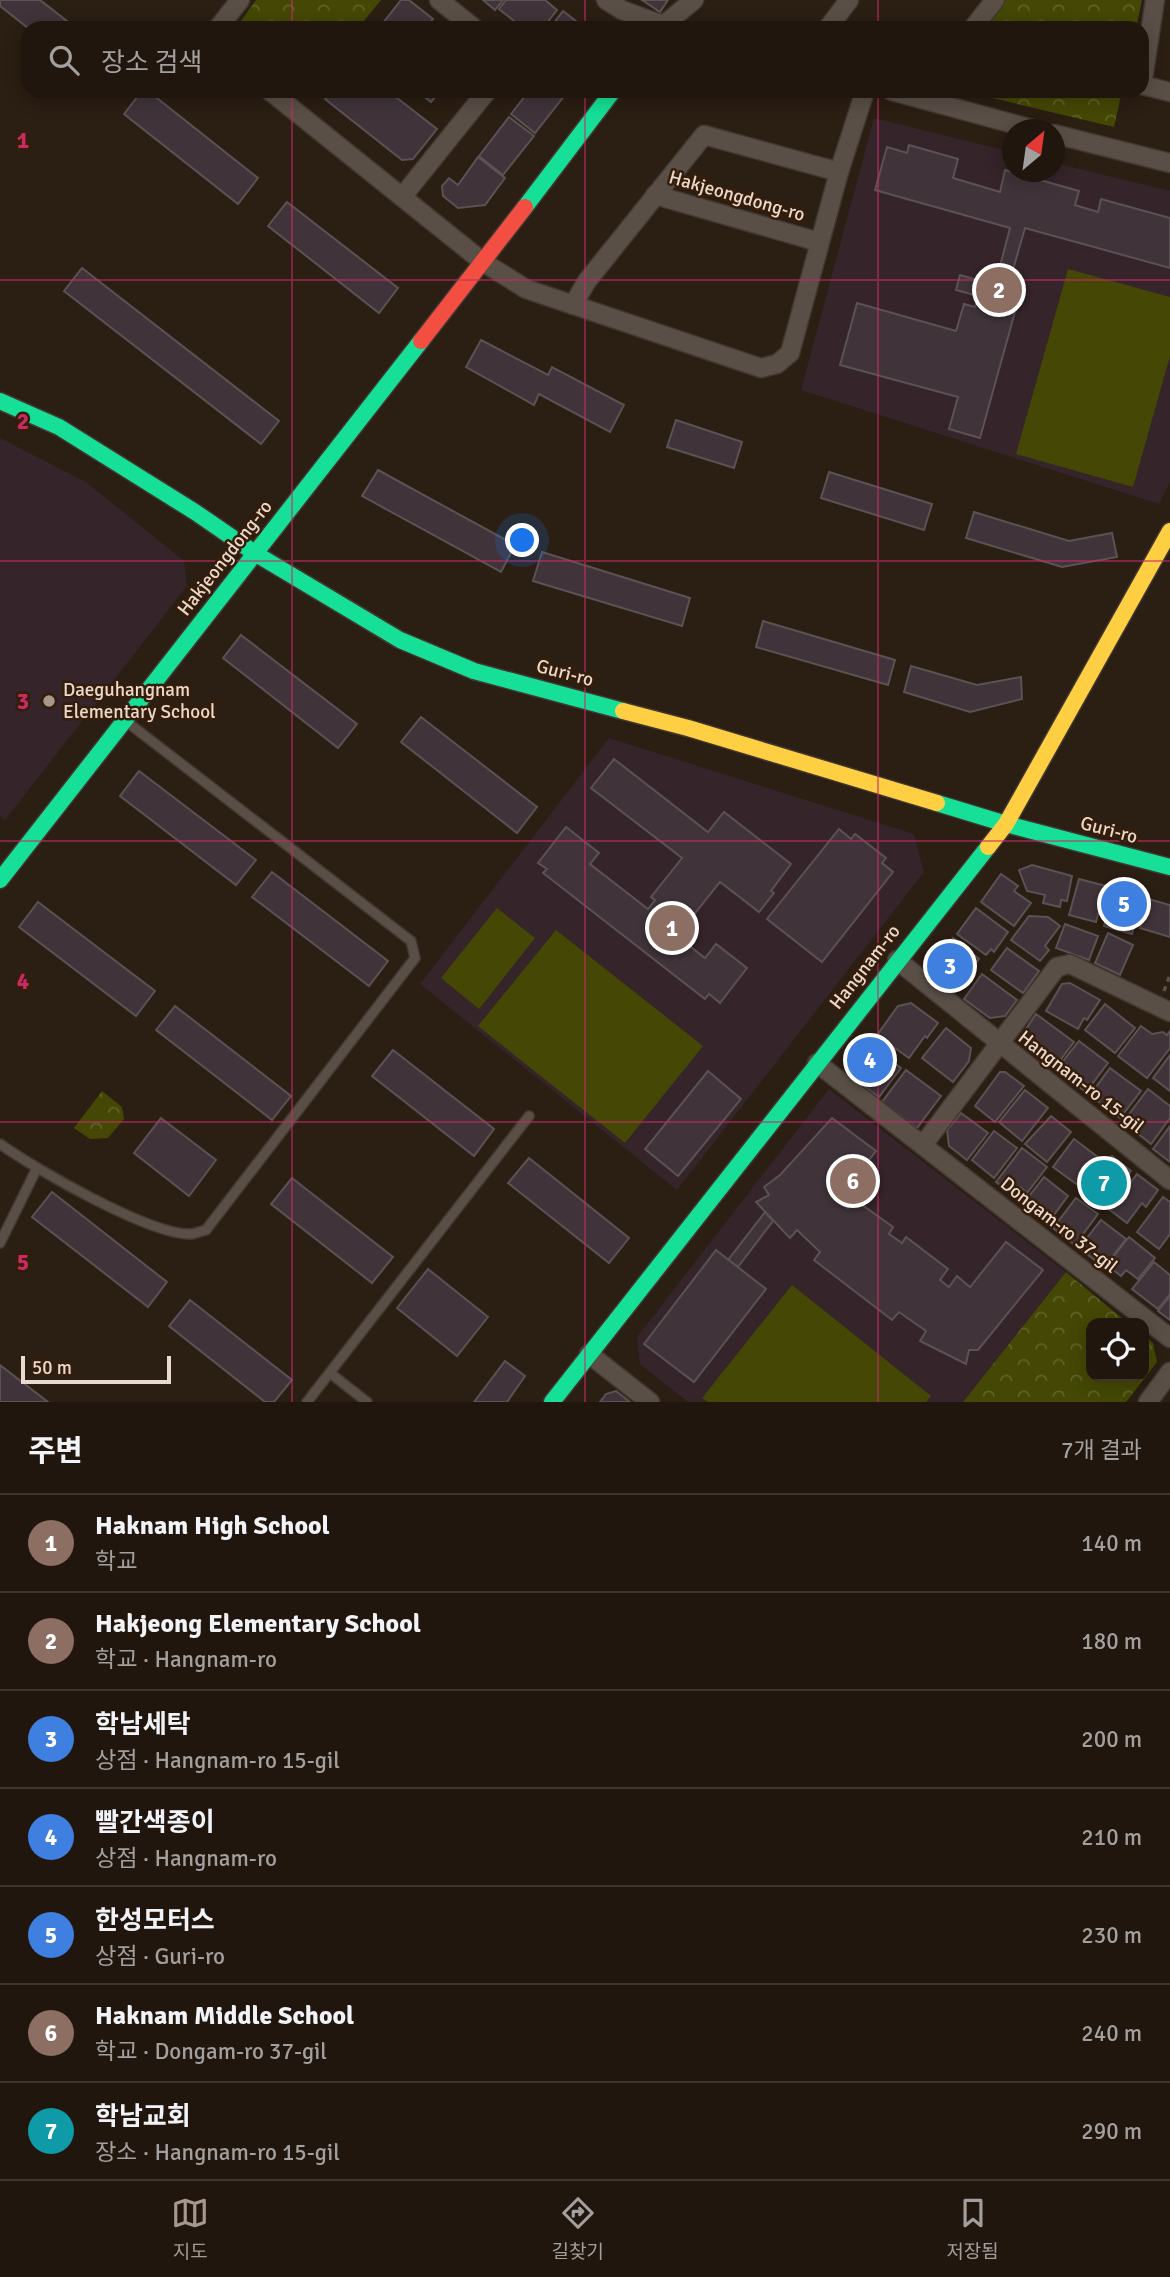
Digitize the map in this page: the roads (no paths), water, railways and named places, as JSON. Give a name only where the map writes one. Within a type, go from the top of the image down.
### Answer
[{"type":"street","points":[[224,21],[240,0]]},
{"type":"street","points":[[439,0],[465,21]]},
{"type":"street","points":[[606,0],[649,21]]},
{"type":"street","points":[[671,21],[694,0]]},
{"type":"street","points":[[833,21],[849,0]]},
{"type":"street","points":[[978,21],[995,0]]},
{"type":"street","points":[[1149,39],[1155,0]]},
{"type":"street","points":[[1149,87],[1170,92]]},
{"type":"street","points":[[279,98],[483,262]]},
{"type":"street","points":[[402,197],[481,98]]},
{"type":"street","name":"Hakjeongdong-ro","points":[[0,880],[483,262],[607,98]]},
{"type":"street","name":"Hakjeongdong-ro","points":[[483,262],[526,289],[761,369],[777,364],[790,353],[839,172],[863,98]]},
{"type":"street","points":[[941,98],[1003,119]]},
{"type":"street","points":[[655,195],[704,135],[839,172]]},
{"type":"street","points":[[1065,137],[1170,163]]},
{"type":"street","name":"Hakjeongdong-ro","points":[[573,305],[587,282],[655,195],[820,242]]},
{"type":"street","name":"Guri-ro","points":[[0,401],[69,433],[195,512],[256,554],[400,640],[474,671],[688,728],[1006,824],[1170,867]]},
{"type":"street","name":"Hangnam-ro","points":[[552,1402],[1006,824],[1170,531]]},
{"type":"street","name":"Hangnam-ro 15-gil","points":[[897,960],[1170,1180]]},
{"type":"street","name":"Hangnam-ro 15-gil","points":[[999,1044],[1057,967],[1070,964],[1170,1012]]},
{"type":"street","points":[[923,1145],[999,1044]]},
{"type":"street","name":"Dongam-ro 37-gil","points":[[817,1063],[1170,1338]]},
{"type":"street","points":[[589,1354],[650,1402]]},
{"type":"street","points":[[1148,1402],[1170,1373]]},
{"type":"lane","points":[[0,1144],[37,1168],[127,1215],[172,1231],[191,1234],[206,1230],[415,958],[411,941],[125,721]]},
{"type":"lane","points":[[307,1402],[529,1116]]},
{"type":"lane","points":[[0,1243],[37,1168]]},
{"type":"lane","points":[[330,1373],[367,1402]]},
{"type":"place","name":"Hakjeong Elementary School","points":[[999,290]]},
{"type":"place","name":"Daeguhangnam Elementary School","points":[[49,701]]},
{"type":"place","name":"한성모터스","points":[[1124,904]]},
{"type":"place","name":"Haknam High School","points":[[672,928]]},
{"type":"place","name":"학남세탁","points":[[950,966]]},
{"type":"place","name":"빨간색종이","points":[[870,1060]]},
{"type":"place","name":"Haknam Middle School","points":[[853,1181]]},
{"type":"place","name":"학남교회","points":[[1104,1183]]}]
